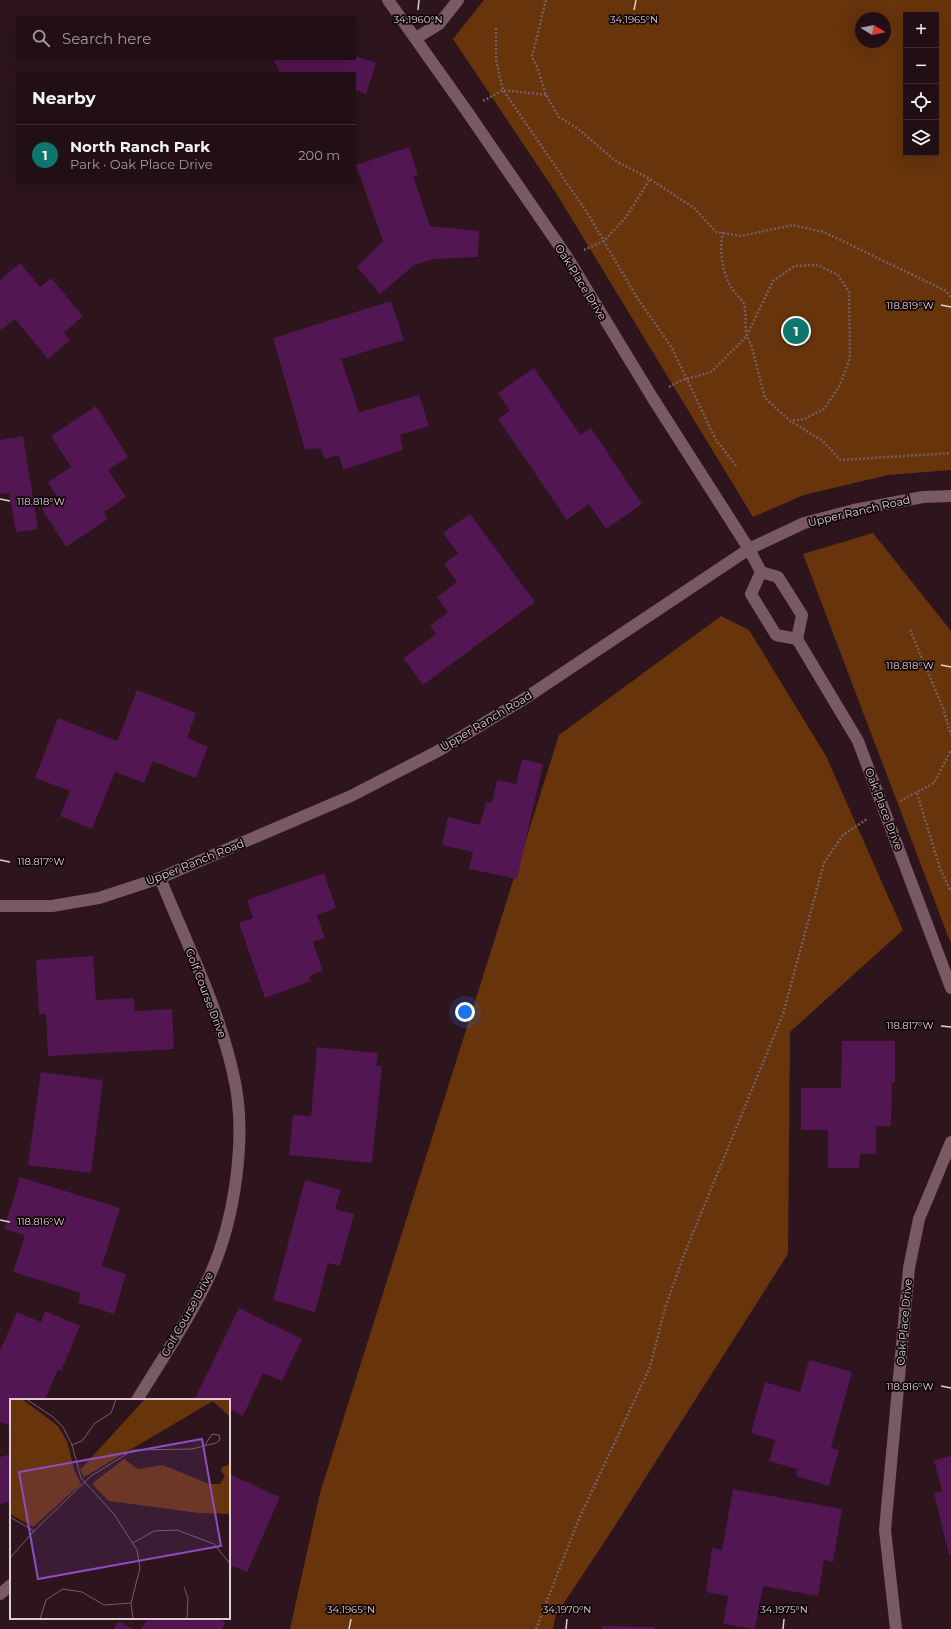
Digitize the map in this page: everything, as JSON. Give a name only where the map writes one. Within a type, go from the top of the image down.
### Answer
[{"type":"street","name":"Oak Place Drive","points":[[388,0],[416,38],[567,257],[652,398],[749,549],[761,572]]},
{"type":"street","points":[[416,38],[439,24],[458,0]]},
{"type":"street","name":"Upper Ranch Road","points":[[0,906],[52,906],[92,899],[160,878],[350,796],[438,751],[524,699],[749,549],[804,523],[854,510],[923,497],[951,496]]},
{"type":"street","points":[[761,572],[778,577],[802,615],[797,639],[776,635],[751,594],[761,572]]},
{"type":"street","name":"Oak Place Drive","points":[[797,639],[858,741],[951,988]]},
{"type":"street","name":"Golf Course Drive","points":[[138,1399],[190,1314],[210,1274],[229,1222],[238,1165],[238,1110],[232,1068],[220,1026],[160,878]]},
{"type":"street","name":"Oak Place Drive","points":[[896,1629],[885,1530],[909,1268],[919,1219],[951,1142]]},
{"type":"street","points":[[0,1594],[10,1586]]},
{"type":"path","points":[[546,0],[532,58],[546,95],[559,118],[581,131],[614,160],[650,179],[694,208],[716,232],[741,236],[793,225],[824,232],[946,291],[951,298]]},
{"type":"path","points":[[496,28],[496,60],[503,90],[588,214],[636,296],[672,348],[716,440],[737,467]]},
{"type":"path","points":[[466,110],[503,90],[546,95]]},
{"type":"path","points":[[567,257],[604,241],[626,217],[650,179]]},
{"type":"path","points":[[723,232],[721,242],[722,266],[732,290],[744,304],[746,337],[751,344],[765,398],[790,421],[823,441],[840,460],[951,453]]},
{"type":"path","points":[[652,398],[680,381],[711,372],[746,337],[773,280],[795,266],[818,265],[838,275],[849,292],[850,358],[839,387],[824,409],[804,419],[790,421]]},
{"type":"path","points":[[910,630],[943,708],[951,735]]},
{"type":"path","points":[[536,1629],[578,1521],[650,1367],[665,1308],[684,1255],[783,1014],[824,863],[843,835],[883,808],[917,793],[934,783],[951,750]]},
{"type":"path","points":[[917,793],[940,868],[951,892]]},
{"type":"shaded area","points":[[484,0],[951,0],[951,470],[888,475],[804,495],[753,517],[556,193],[453,39]]},
{"type":"shaded area","points":[[873,533],[951,631],[951,944],[803,554]]},
{"type":"shaded area","points":[[721,616],[749,630],[826,756],[903,930],[790,1032],[788,1254],[611,1532],[556,1615],[553,1629],[290,1629],[320,1493],[559,735]]},
{"type":"building","points":[[356,56],[376,63],[366,94],[356,90],[356,72],[280,72],[274,60],[356,60]]},
{"type":"building","points":[[409,147],[418,175],[413,176],[430,226],[479,231],[478,257],[434,259],[414,265],[380,294],[357,267],[383,241],[356,165]]},
{"type":"building","points":[[20,263],[40,287],[51,278],[83,316],[64,333],[70,340],[48,359],[15,319],[1,330],[0,328],[0,280]]},
{"type":"building","points":[[391,301],[404,340],[341,359],[359,412],[419,395],[429,426],[400,435],[403,450],[343,470],[339,455],[325,459],[320,448],[305,450],[273,338]]},
{"type":"building","points":[[534,368],[580,435],[591,428],[642,504],[606,529],[589,504],[567,520],[498,419],[510,411],[498,393]]},
{"type":"building","points":[[96,406],[128,457],[108,470],[126,497],[104,512],[108,519],[66,547],[42,509],[58,498],[48,482],[71,467],[51,436]]},
{"type":"building","points":[[23,436],[38,529],[16,532],[9,493],[0,494],[0,440]]},
{"type":"building","points":[[470,514],[535,602],[423,685],[403,658],[436,634],[430,626],[448,612],[437,597],[457,582],[444,564],[458,553],[443,533]]},
{"type":"building","points":[[137,690],[196,713],[187,738],[208,747],[196,778],[153,761],[144,783],[115,772],[92,829],[60,816],[70,791],[35,778],[58,718],[117,741]]},
{"type":"building","points":[[522,759],[543,764],[517,879],[469,869],[473,852],[442,845],[448,817],[480,825],[486,802],[492,803],[497,780],[516,784]]},
{"type":"building","points":[[324,873],[336,908],[317,915],[325,938],[313,942],[323,971],[309,976],[311,981],[265,998],[239,923],[253,918],[247,900]]},
{"type":"building","points":[[93,956],[96,1000],[134,998],[135,1011],[172,1009],[174,1049],[48,1056],[46,1014],[39,1014],[36,960]]},
{"type":"building","points":[[842,1041],[895,1041],[895,1082],[892,1082],[891,1126],[876,1126],[876,1154],[860,1154],[859,1168],[828,1168],[828,1130],[801,1130],[801,1088],[841,1088]]},
{"type":"building","points":[[317,1047],[378,1053],[376,1066],[382,1066],[372,1163],[289,1155],[293,1115],[311,1116]]},
{"type":"building","points":[[41,1072],[103,1080],[91,1173],[28,1165]]},
{"type":"building","points":[[20,1177],[120,1208],[102,1266],[126,1274],[114,1314],[78,1303],[81,1293],[13,1272],[25,1235],[4,1229]]},
{"type":"building","points":[[305,1180],[341,1190],[335,1209],[354,1214],[340,1266],[328,1263],[315,1312],[273,1300]]},
{"type":"building","points":[[239,1308],[302,1339],[282,1381],[263,1373],[243,1416],[230,1410],[230,1399],[194,1399]]},
{"type":"building","points":[[45,1311],[80,1326],[61,1371],[58,1369],[45,1399],[10,1399],[10,1426],[0,1422],[0,1351],[17,1312],[41,1322]]},
{"type":"building","points":[[809,1360],[852,1372],[831,1448],[839,1450],[829,1486],[796,1476],[797,1469],[769,1461],[775,1440],[751,1433],[765,1382],[800,1392]]},
{"type":"building","points":[[10,1454],[10,1501],[0,1504],[0,1457]]},
{"type":"building","points":[[951,1456],[951,1555],[949,1555],[934,1493],[942,1491],[934,1460]]},
{"type":"building","points":[[230,1474],[280,1497],[247,1572],[233,1566],[230,1573]]},
{"type":"building","points":[[733,1489],[842,1509],[833,1562],[824,1560],[818,1596],[763,1586],[755,1629],[723,1624],[728,1596],[706,1592],[712,1548],[722,1550]]},
{"type":"building","points":[[147,1619],[220,1619],[226,1623],[222,1629],[141,1629]]},
{"type":"building","points":[[118,1621],[133,1629],[114,1629]]},
{"type":"building","points":[[602,1626],[655,1627],[655,1629],[602,1629]]},
{"type":"place","name":"North Ranch Park","points":[[796,331]]}]
